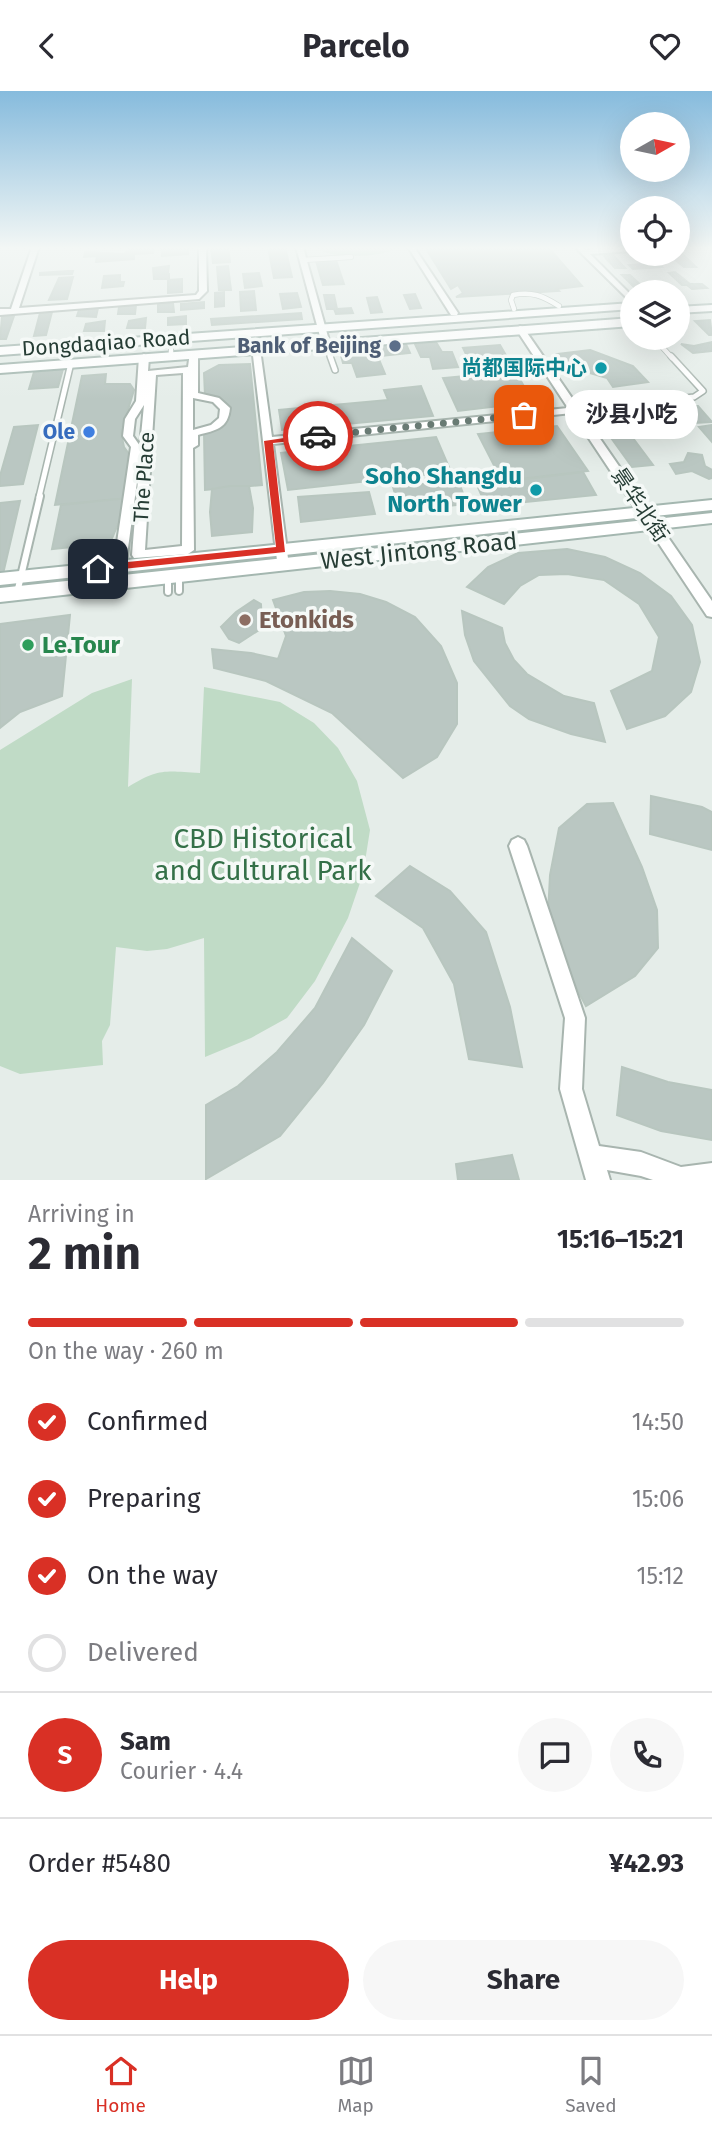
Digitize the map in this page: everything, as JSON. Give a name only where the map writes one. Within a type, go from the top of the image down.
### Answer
[{"type":"main road","points":[[690,302],[712,300]]},
{"type":"main road","points":[[0,369],[176,353],[255,349],[323,332],[453,313],[620,303]]},
{"type":"main road","name":"Dongdaqiao Road","points":[[0,358],[176,353],[323,332],[620,303]]},
{"type":"main road","points":[[690,309],[712,308]]},
{"type":"main road","name":"Dongdaqiao Road","points":[[0,351],[620,315]]},
{"type":"main road","points":[[690,317],[712,316]]},
{"type":"main road","points":[[0,346],[323,332],[467,333],[620,323]]},
{"type":"main road","points":[[443,327],[467,333]]},
{"type":"main road","name":"West Jintong Road","points":[[0,579],[13,589],[150,566],[183,573],[282,558],[650,518],[712,505]]},
{"type":"main road","name":"West Jintong Road","points":[[650,518],[712,519]]},
{"type":"street","points":[[14,311],[19,298]]},
{"type":"street","points":[[0,312],[194,298]]},
{"type":"street","points":[[314,298],[323,332]]},
{"type":"street","points":[[443,298],[453,313]]},
{"type":"street","name":"景华北街","points":[[520,330],[712,612]]},
{"type":"street","points":[[255,349],[282,558]]},
{"type":"street","points":[[163,372],[183,370],[176,353]]},
{"type":"street","points":[[163,372],[176,353]]},
{"type":"street","points":[[176,353],[193,395],[216,400],[225,408],[224,419],[215,427],[192,433],[183,573]]},
{"type":"street","points":[[120,563],[136,447],[128,436],[130,419],[141,401],[144,357]]},
{"type":"street","name":"The Place","points":[[183,370],[188,370],[188,550],[183,573]]},
{"type":"street","name":"The Place","points":[[150,566],[138,555],[151,373],[163,372]]},
{"type":"street","points":[[268,441],[575,410]]},
{"type":"street","points":[[150,566],[150,545],[182,541],[183,573]]},
{"type":"street","points":[[518,846],[575,1018],[571,1089],[598,1180]]},
{"type":"street","points":[[591,1156],[641,1164],[681,1179],[712,1175]]},
{"type":"lane","points":[[323,332],[335,370]]},
{"type":"lane","points":[[575,410],[694,397],[703,391],[665,350]]},
{"type":"lane","points":[[13,589],[71,363]]},
{"type":"green space","name":"CBD Historical and Cultural Park","points":[[132,679],[128,787],[162,772],[200,773],[204,687],[280,702],[314,723],[338,748],[357,781],[370,830],[363,874],[348,918],[315,981],[287,1018],[251,1038],[205,1057],[204,938],[167,949],[147,951],[116,947],[110,1025],[102,1041],[103,1065],[20,1074],[0,1066],[0,750],[92,693]]},
{"type":"building","points":[[215,298],[224,298],[224,306],[215,307]]},
{"type":"building","points":[[240,298],[255,298],[256,310],[241,311]]},
{"type":"building","points":[[281,298],[298,298],[301,307],[283,309]]},
{"type":"building","points":[[325,298],[335,298],[337,309],[351,308],[353,313],[336,314],[334,309],[327,309]]},
{"type":"building","points":[[367,298],[377,298],[382,312],[371,313]]},
{"type":"building","points":[[405,298],[417,298],[421,308],[410,309]]},
{"type":"building","points":[[204,302],[204,308],[181,310],[181,304]]},
{"type":"building","points":[[173,303],[174,312],[158,312],[158,305]]},
{"type":"building","points":[[136,305],[135,314],[118,314],[119,307]]},
{"type":"building","points":[[98,308],[96,317],[77,316],[79,310]]},
{"type":"building","points":[[52,312],[46,335],[34,336],[40,313]]},
{"type":"building","points":[[301,313],[302,319],[212,325],[211,319]]},
{"type":"building","points":[[14,316],[6,339],[0,339],[2,317]]},
{"type":"building","points":[[186,316],[186,324],[168,325],[168,318]]},
{"type":"building","points":[[146,318],[145,328],[127,328],[129,321]]},
{"type":"building","points":[[710,320],[712,335],[695,321]]},
{"type":"building","points":[[105,321],[104,331],[84,331],[86,324]]},
{"type":"building","points":[[405,342],[410,353],[381,356],[376,344]]},
{"type":"building","points":[[436,342],[442,352],[452,352],[458,367],[433,369],[430,357],[421,357],[415,344]]},
{"type":"building","points":[[712,342],[712,351],[693,353],[689,350],[690,345]]},
{"type":"building","points":[[500,345],[533,402],[458,411],[443,378],[476,375],[463,348]]},
{"type":"building","points":[[364,347],[368,358],[378,357],[385,374],[357,377],[352,363],[343,363],[339,349]]},
{"type":"building","name":"尚都国际中心","points":[[590,350],[633,366],[648,382],[613,387],[607,378],[583,371],[569,371],[557,354]]},
{"type":"building","points":[[250,364],[262,485],[205,490],[204,432],[224,419],[225,408],[205,396],[204,373],[219,365]]},
{"type":"building","points":[[63,369],[58,387],[29,389],[34,372]]},
{"type":"building","points":[[106,374],[105,384],[130,384],[134,390],[121,433],[124,447],[129,454],[129,498],[55,505],[82,376]]},
{"type":"building","points":[[421,386],[433,416],[282,430],[279,410],[388,400],[384,390]]},
{"type":"building","points":[[698,406],[712,422],[694,423],[687,415],[621,422],[653,465],[632,467],[594,414]]},
{"type":"building","points":[[38,425],[23,484],[0,486],[0,476],[14,427]]},
{"type":"building","points":[[712,425],[712,442],[699,427]]},
{"type":"building","points":[[557,426],[588,471],[502,481],[478,434]]},
{"type":"building","points":[[436,437],[451,472],[288,490],[281,453]]},
{"type":"building","points":[[688,453],[702,455],[705,466],[712,470],[712,478],[692,471],[676,474],[670,464],[684,462]]},
{"type":"building","name":"Soho Shangdu North Tower","points":[[583,472],[596,495],[486,506],[477,485]]},
{"type":"building","points":[[458,480],[467,504],[400,511],[393,487]]},
{"type":"building","points":[[249,486],[253,508],[252,532],[212,536],[212,489]]},
{"type":"building","points":[[369,492],[375,514],[301,522],[298,497]]},
{"type":"building","points":[[129,498],[110,543],[52,549],[61,505]]},
{"type":"building","points":[[20,501],[3,574],[0,575],[0,503]]},
{"type":"building","points":[[567,549],[605,557],[640,573],[671,596],[692,625],[700,662],[691,692],[665,716],[627,729],[611,691],[652,671],[659,637],[639,604],[604,580],[567,574],[539,575],[520,586],[504,604],[467,587],[488,567],[518,553]]},
{"type":"building","points":[[304,592],[360,594],[386,602],[415,617],[441,646],[457,683],[457,724],[437,757],[403,778],[332,713],[266,681],[214,668],[212,649],[278,659],[286,636],[273,600]]},
{"type":"building","name":"Etonkids","points":[[254,600],[261,604],[262,628],[239,643],[229,639],[221,627],[236,612]]},
{"type":"building","points":[[462,611],[502,628],[505,643],[514,660],[527,674],[564,696],[594,703],[605,742],[571,734],[529,719],[510,706],[474,661],[465,635]]},
{"type":"building","points":[[70,615],[62,696],[20,712],[0,728],[0,624]]},
{"type":"building","points":[[651,796],[702,807],[712,812],[712,850],[650,834]]},
{"type":"building","points":[[613,803],[642,867],[657,910],[658,948],[635,976],[586,1006],[564,965],[548,915],[550,875],[559,828],[587,804]]},
{"type":"building","points":[[410,866],[450,891],[486,932],[510,1007],[522,1067],[469,1059],[454,984],[423,928],[376,896]]},
{"type":"building","points":[[352,938],[392,971],[364,1025],[323,1083],[280,1136],[206,1179],[206,1105],[238,1086],[277,1052],[315,1008]]},
{"type":"building","points":[[622,1067],[668,1082],[712,1090],[712,1140],[661,1131],[617,1115]]},
{"type":"building","points":[[512,1155],[519,1180],[458,1180],[456,1164]]},
{"type":"way so far","points":[[318,436],[524,415]]},
{"type":"place","name":"Bank of Beijing","points":[[395,346]]},
{"type":"place","name":"尚都国际中心","points":[[601,368]]},
{"type":"place","name":"沙县小吃","points":[[524,415]]},
{"type":"place","name":"Ole","points":[[89,432]]},
{"type":"place","name":"Soho Shangdu North Tower","points":[[536,490]]},
{"type":"place","name":"Etonkids","points":[[245,620]]},
{"type":"place","name":"Le.Tour","points":[[28,645]]},
{"type":"route","points":[[98,569],[281,550],[268,441],[318,436]]}]
